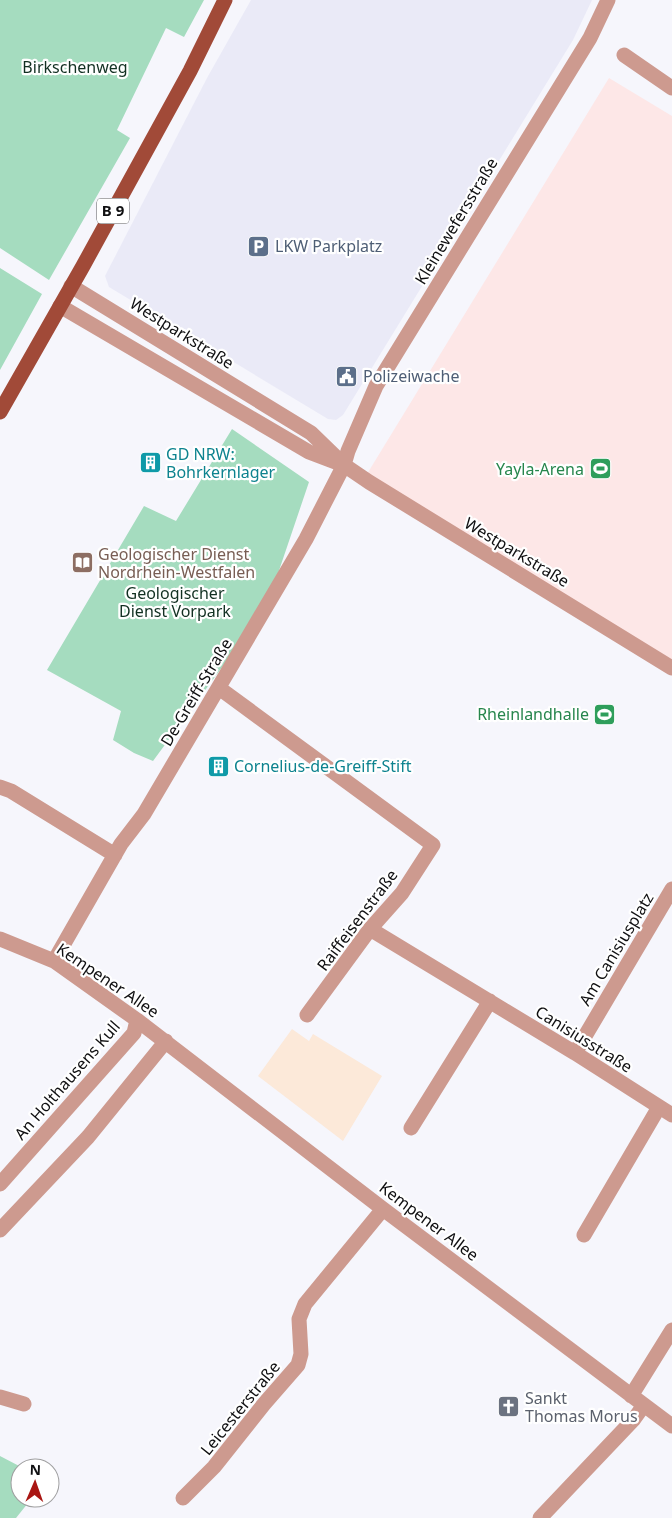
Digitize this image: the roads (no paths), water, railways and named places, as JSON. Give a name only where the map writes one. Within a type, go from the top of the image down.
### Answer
[{"type":"main road","name":"B 9","points":[[0,412],[72,286],[190,71],[225,0]]},
{"type":"street","name":"Kleinewefersstraße","points":[[344,465],[348,450],[376,386],[590,38],[608,0]]},
{"type":"street","points":[[624,55],[672,88]]},
{"type":"street","name":"Westparkstraße","points":[[72,286],[311,433],[344,465],[369,482],[672,668]]},
{"type":"street","name":"Westparkstraße","points":[[60,306],[309,452],[344,465]]},
{"type":"street","name":"De-Greiff-Straße","points":[[54,961],[115,855],[144,814],[219,688],[306,539],[344,465]]},
{"type":"street","name":"Raiffeisenstraße","points":[[219,688],[434,845],[402,892],[370,929],[307,1014]]},
{"type":"street","points":[[0,787],[11,791],[115,855]]},
{"type":"street","name":"Am Canisiusplatz","points":[[575,1053],[672,889]]},
{"type":"street","name":"Canisiusstraße","points":[[370,929],[575,1053],[666,1111],[584,1235]]},
{"type":"street","name":"Kempener Allee","points":[[0,939],[54,961],[137,1020],[383,1209],[672,1426]]},
{"type":"street","points":[[411,1128],[490,1002]]},
{"type":"street","name":"An Holthausens Kull","points":[[0,1184],[134,1033],[137,1020]]},
{"type":"street","points":[[0,1230],[88,1137],[166,1042]]},
{"type":"street","name":"Leicesterstraße","points":[[183,1498],[214,1467],[298,1365],[302,1354],[298,1324],[301,1311],[383,1209]]},
{"type":"street","points":[[631,1396],[672,1330]]},
{"type":"street","points":[[0,1397],[24,1404]]},
{"type":"street","points":[[540,1518],[634,1419],[644,1405]]},
{"type":"place","name":"LKW Parkplatz","points":[[259,246]]},
{"type":"place","name":"Polizeiwache","points":[[347,376]]},
{"type":"place","name":"GD NRW: Bohrkernlager","points":[[150,463]]},
{"type":"place","name":"Yayla-Arena","points":[[600,469]]},
{"type":"place","name":"Geologischer Dienst Nordrhein-Westfalen","points":[[82,563]]},
{"type":"place","name":"Rheinlandhalle","points":[[605,714]]},
{"type":"place","name":"Cornelius-de-Greiff-Stift","points":[[218,766]]},
{"type":"place","name":"Sankt Thomas Morus","points":[[509,1407]]},
{"type":"park label","name":"Birkschenweg","points":[[75,67]]},
{"type":"park label","name":"Geologischer Dienst Vorpark","points":[[175,602]]}]
